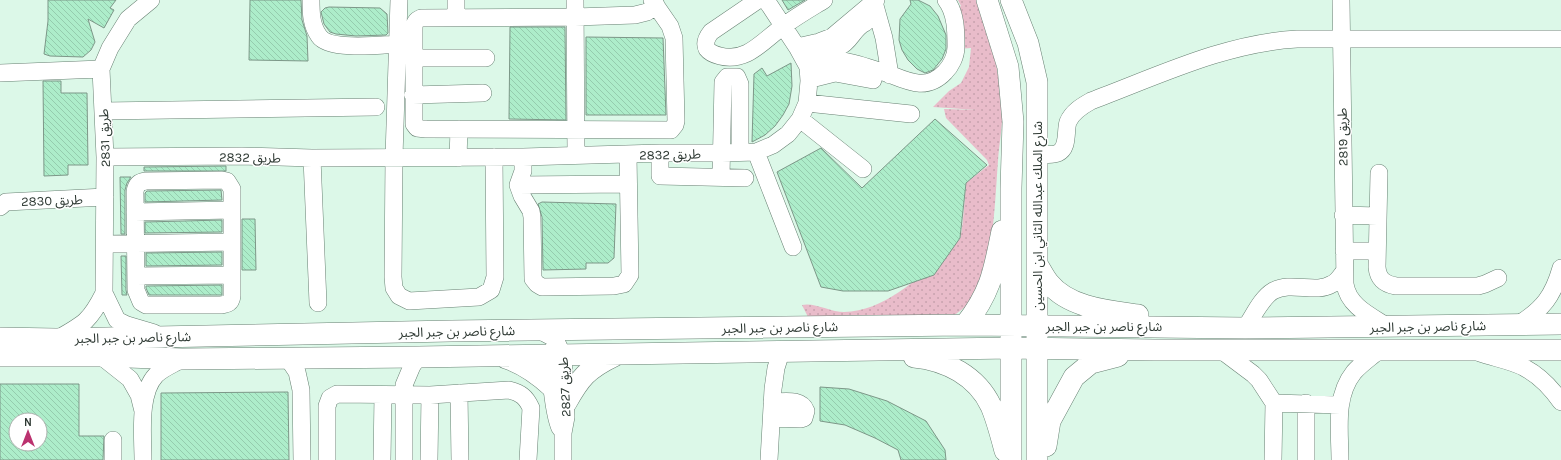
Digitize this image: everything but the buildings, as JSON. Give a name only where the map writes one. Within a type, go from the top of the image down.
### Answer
[{"type":"main road","name":"شارع الملك عبدالله الثاني ابن الحسين","points":[[987,0],[1008,67],[1013,122],[1011,325],[1012,460]]},
{"type":"main road","name":"شارع الملك عبدالله الثاني ابن الحسين","points":[[1011,0],[1028,43],[1037,82],[1037,460]]},
{"type":"main road","points":[[965,325],[981,302],[992,278],[1012,188]]},
{"type":"main road","points":[[1038,264],[1049,283],[1061,294],[1071,300],[1109,311],[1204,327]]},
{"type":"main road","name":"شارع ناصر بن جبر الجبر","points":[[0,338],[56,339],[539,330],[965,325],[1245,328],[1561,324]]},
{"type":"main road","name":"شارع ناصر بن جبر الجبر","points":[[0,356],[101,356],[182,359],[498,356],[557,351],[615,355],[1012,348],[1378,351],[1561,350]]},
{"type":"main road","points":[[856,350],[923,358],[952,367],[972,379],[981,389],[991,407],[1007,460]]},
{"type":"main road","points":[[1043,460],[1050,421],[1074,377],[1091,363],[1154,350]]},
{"type":"main road","points":[[566,404],[578,382],[589,370],[615,355]]},
{"type":"main road","points":[[498,356],[513,360],[527,367],[552,387]]},
{"type":"street","name":"طريق 2831","points":[[56,339],[87,321],[93,314],[104,293],[105,157],[101,69],[110,48],[128,19],[151,0]]},
{"type":"street","points":[[311,0],[310,17],[319,37],[326,41],[332,44],[354,46],[398,44]]},
{"type":"street","points":[[399,0],[394,157],[393,277],[394,288],[399,296],[408,301],[479,297],[491,290],[495,277],[494,157]]},
{"type":"street","points":[[456,0],[456,18]]},
{"type":"street","points":[[575,0],[576,155]]},
{"type":"street","points":[[758,0],[711,32],[708,36],[706,44],[708,50],[723,57],[742,56],[750,53],[784,26],[824,0]]},
{"type":"street","points":[[766,0],[784,26],[804,62],[827,74],[835,73],[873,80]]},
{"type":"street","points":[[804,62],[844,61],[890,75],[910,83],[931,83],[940,78],[947,71],[956,51],[954,17],[946,0]]},
{"type":"street","name":"طريق 2819","points":[[1341,0],[1343,273],[1346,290],[1351,301],[1388,327]]},
{"type":"street","points":[[804,62],[819,42],[832,37],[875,1],[884,38],[890,75]]},
{"type":"street","points":[[654,3],[670,26],[674,38],[676,121],[674,128],[668,130],[417,128],[413,120],[414,26],[418,19],[421,18],[456,18],[639,15],[647,12],[654,3]]},
{"type":"street","points":[[804,62],[839,48],[859,26],[869,22]]},
{"type":"street","points":[[1037,154],[1053,154],[1061,151],[1065,145],[1067,127],[1072,115],[1083,105],[1206,58],[1242,47],[1278,40],[1561,39]]},
{"type":"street","points":[[414,58],[486,58]]},
{"type":"street","name":"طريق 2832","points":[[105,157],[242,156],[312,158],[458,158],[748,152],[773,145],[788,134],[800,120],[807,103],[804,62]]},
{"type":"street","points":[[0,73],[101,69]]},
{"type":"street","points":[[721,177],[723,82],[727,77],[731,76],[737,77],[740,84],[748,152],[793,247]]},
{"type":"street","points":[[413,95],[483,93]]},
{"type":"street","points":[[807,103],[911,114]]},
{"type":"street","points":[[103,111],[376,108]]},
{"type":"street","points":[[800,120],[863,169]]},
{"type":"street","points":[[458,129],[458,158]]},
{"type":"street","points":[[660,153],[660,176],[744,178]]},
{"type":"street","points":[[521,157],[519,170],[522,196],[531,211],[534,279],[537,284],[542,287],[614,286],[624,284],[630,275],[628,155]]},
{"type":"street","points":[[312,158],[318,303]]},
{"type":"street","points":[[1379,174],[1378,274],[1382,281],[1388,285],[1478,286],[1498,278]]},
{"type":"street","points":[[520,180],[628,184]]},
{"type":"street","points":[[227,181],[232,189],[231,301],[227,304],[221,305],[146,305],[141,302],[138,296],[136,276],[135,212],[136,187],[140,182],[227,181]]},
{"type":"street","name":"طريق 2830","points":[[0,211],[6,202],[104,197]]},
{"type":"street","points":[[135,212],[232,210]]},
{"type":"street","points":[[1343,215],[1378,216]]},
{"type":"street","points":[[105,244],[232,242]]},
{"type":"street","points":[[1344,252],[1378,251]]},
{"type":"street","points":[[1519,324],[1535,314],[1546,301],[1556,284],[1561,268]]},
{"type":"street","points":[[1245,328],[1267,296],[1273,291],[1287,287],[1328,286],[1333,284],[1343,273]]},
{"type":"street","points":[[136,276],[232,275]]},
{"type":"street","name":"طريق 2831","points":[[104,293],[117,320],[127,325],[166,336]]},
{"type":"street","name":"طريق 2827","points":[[539,330],[552,337],[557,351],[566,404],[564,460]]},
{"type":"street","name":"طريق 2827","points":[[564,433],[556,418],[552,387],[557,351],[573,330]]},
{"type":"street","points":[[1221,350],[1253,374],[1259,380],[1274,403],[1273,460]]},
{"type":"street","points":[[1471,350],[1524,367],[1555,393],[1561,402]]},
{"type":"street","points":[[1340,460],[1340,405],[1348,382],[1355,372],[1378,351]]},
{"type":"street","points":[[769,452],[774,375],[771,352]]},
{"type":"street","points":[[769,452],[767,440],[766,370],[771,352]]},
{"type":"street","points":[[101,356],[130,379],[139,395],[143,411]]},
{"type":"street","points":[[287,357],[297,372],[302,390],[302,460]]},
{"type":"street","points":[[404,460],[403,395],[407,375],[418,357]]},
{"type":"street","points":[[142,460],[143,411],[149,385],[156,375],[182,359]]},
{"type":"street","points":[[327,460],[326,410],[330,398],[337,394],[430,395],[509,390],[517,392],[523,396],[528,401],[531,408],[528,460]]},
{"type":"street","points":[[460,393],[460,460]]},
{"type":"street","points":[[382,460],[383,395]]},
{"type":"street","points":[[429,460],[430,395]]},
{"type":"street","points":[[1274,403],[1340,405]]},
{"type":"street","points":[[1306,404],[1306,460]]},
{"type":"street","points":[[113,440],[113,460]]},
{"type":"shaded area","points":[[958,0],[979,0],[988,27],[994,54],[1002,110],[991,244],[978,290],[961,311],[953,316],[808,317],[802,305],[807,304],[844,312],[873,306],[886,300],[912,283],[960,238],[966,183],[989,165],[987,160],[946,118],[944,109],[977,110],[933,107],[949,91],[961,83],[969,67],[971,48],[958,49],[953,11],[961,6]]}]
